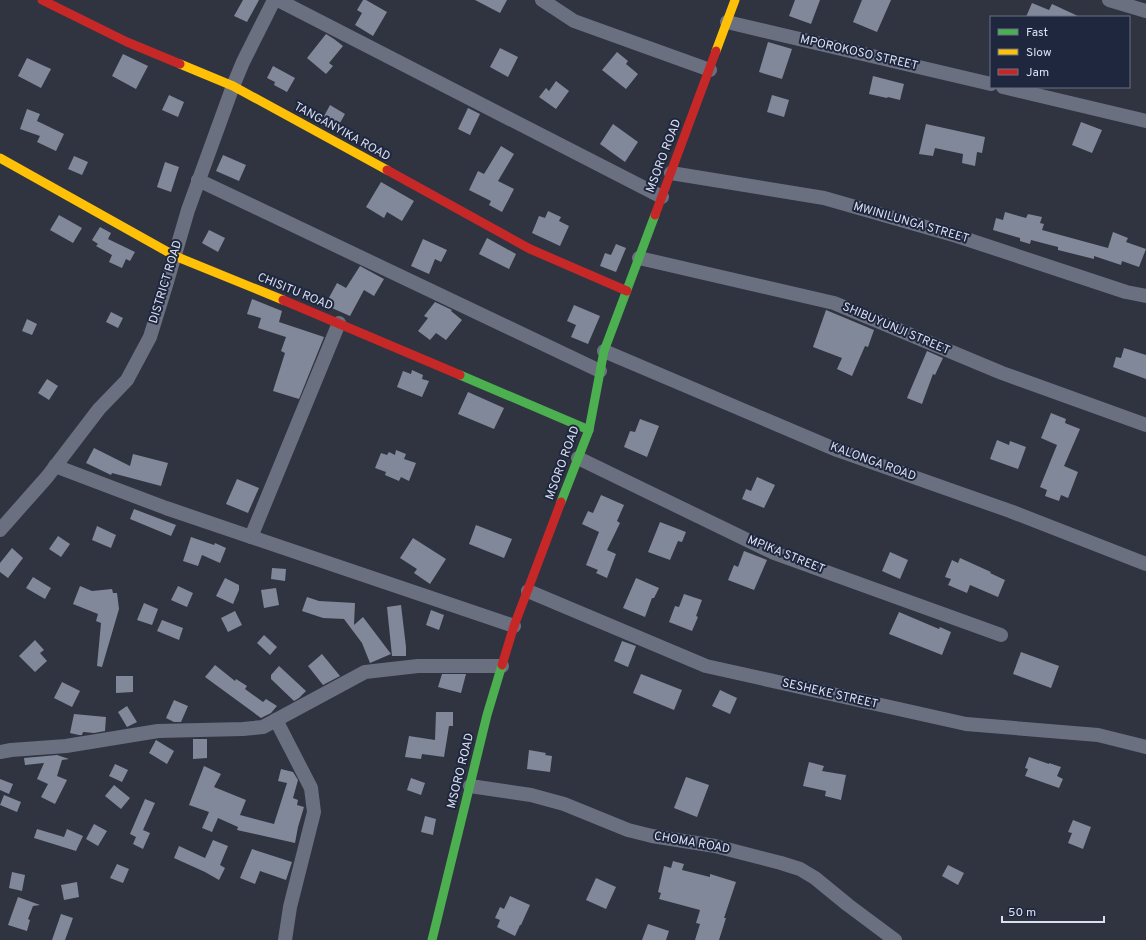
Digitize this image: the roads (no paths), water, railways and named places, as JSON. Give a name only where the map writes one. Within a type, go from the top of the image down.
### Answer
[{"type":"street","name":"TANGANYIKA ROAD","points":[[42,0],[127,42],[233,86],[530,249],[627,292]]},
{"type":"street","name":"DISTRICT ROAD","points":[[0,530],[56,466],[99,410],[127,380],[150,337],[198,180],[243,62],[274,0]]},
{"type":"street","points":[[278,0],[662,197]]},
{"type":"street","points":[[542,0],[574,21],[710,70]]},
{"type":"street","name":"MSORO ROAD","points":[[432,940],[487,715],[514,626],[589,430],[604,351],[735,0]]},
{"type":"street","points":[[1109,0],[1146,11]]},
{"type":"street","name":"MPOROKOSO STREET","points":[[727,22],[990,84]]},
{"type":"street","points":[[1007,88],[1146,121]]},
{"type":"street","name":"CHISITU ROAD","points":[[0,158],[175,256],[340,323],[589,430]]},
{"type":"street","name":"MWINILUNGA STREET","points":[[671,173],[824,198],[957,236],[1126,292],[1146,296]]},
{"type":"street","points":[[198,180],[600,371]]},
{"type":"street","name":"SHIBUYUNJI STREET","points":[[639,258],[834,303],[1002,373],[1146,425]]},
{"type":"street","points":[[251,537],[340,323]]},
{"type":"street","name":"KALONGA ROAD","points":[[604,351],[837,450],[1010,511],[1146,564]]},
{"type":"street","name":"MPIKA STREET","points":[[578,458],[774,553],[1001,635]]},
{"type":"street","points":[[56,466],[166,508],[514,626]]},
{"type":"street","name":"SESHEKE STREET","points":[[528,591],[706,666],[966,724],[1098,735],[1146,747]]},
{"type":"street","points":[[0,752],[66,746],[158,731],[243,729],[263,727],[365,672],[418,666],[502,666]]},
{"type":"street","points":[[276,720],[311,788],[314,812],[290,908],[285,940]]},
{"type":"street","name":"CHOMA ROAD","points":[[470,786],[530,795],[558,802],[628,830],[652,836],[715,846],[800,869],[815,878],[895,940]]}]
